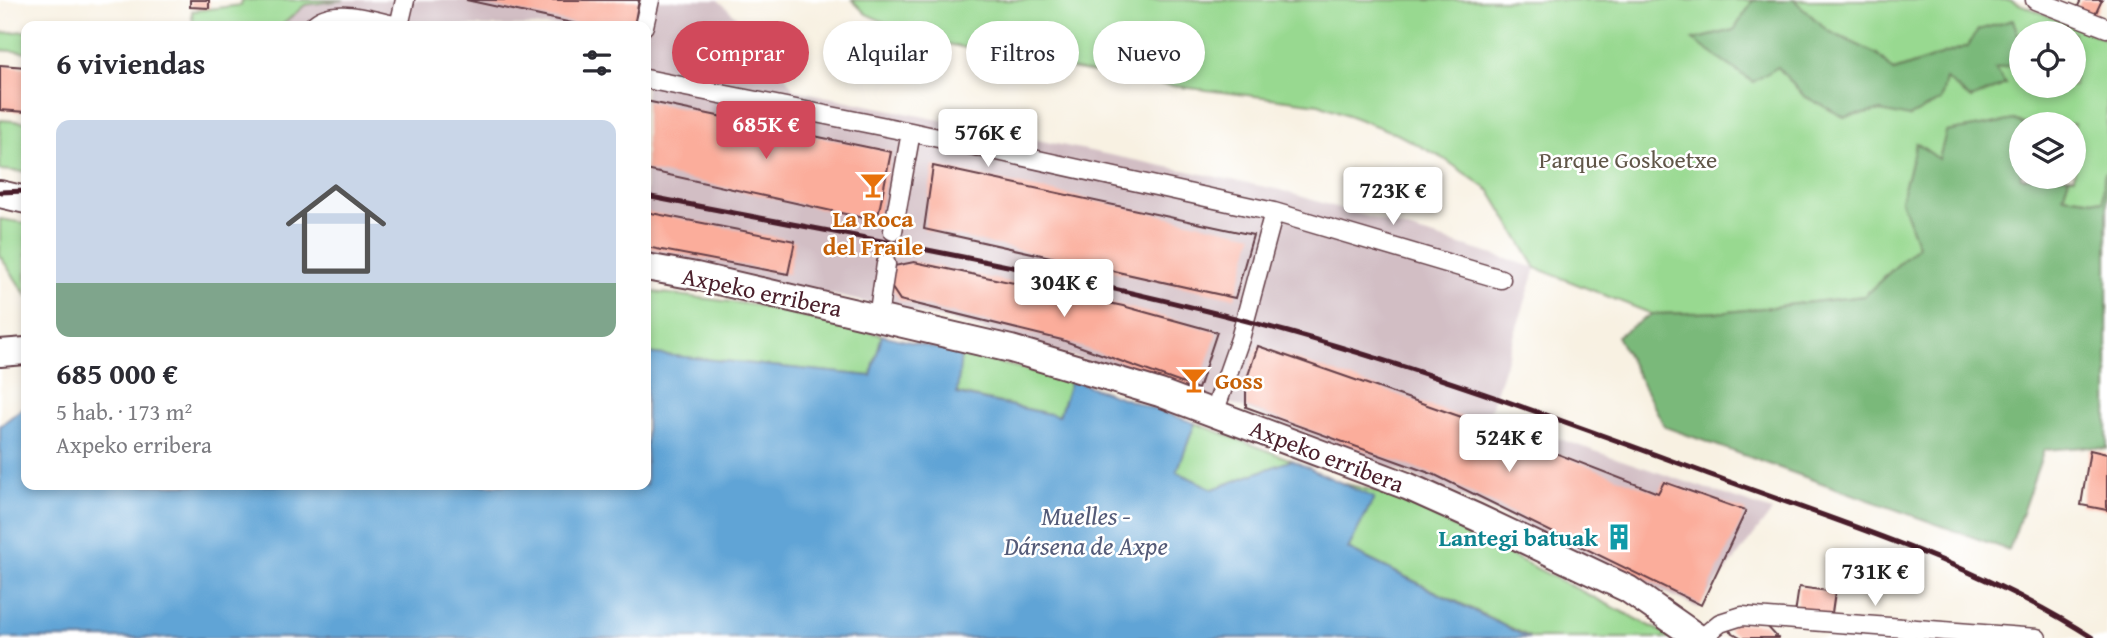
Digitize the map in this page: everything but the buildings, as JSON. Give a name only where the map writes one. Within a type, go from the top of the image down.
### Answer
[{"type":"main road","points":[[0,194],[21,199]]},
{"type":"main road","name":"Axpeko erribera","points":[[651,269],[696,276],[878,317],[1087,370],[1214,413],[1407,486],[1628,589],[1707,636]]},
{"type":"street","points":[[400,21],[405,0]]},
{"type":"street","points":[[645,21],[650,0]]},
{"type":"street","points":[[2035,0],[2107,28]]},
{"type":"street","points":[[317,21],[336,15],[370,21]]},
{"type":"street","points":[[651,80],[911,132],[1274,212],[1501,279]]},
{"type":"street","points":[[893,231],[911,132]]},
{"type":"street","points":[[1214,413],[1236,352],[1274,212]]},
{"type":"street","name":"Axpeko erribera","points":[[878,317],[886,264]]},
{"type":"street","points":[[1707,636],[1720,623],[1742,616],[2037,638]]},
{"type":"shaded area","points":[[344,0],[718,0],[741,21],[672,21],[672,84],[790,84],[794,90],[1280,190],[1536,268],[1489,415],[1772,511],[1698,608],[1456,494],[1235,405],[953,321],[651,256],[651,21],[287,21],[305,5]]},
{"type":"green space","points":[[242,0],[344,0],[305,5],[287,21],[193,21],[192,11],[241,5]]},
{"type":"green space","name":"Parque Goskoetxe","points":[[852,0],[1753,0],[1735,30],[1694,40],[1778,67],[1804,96],[1844,117],[1881,111],[1909,116],[1946,79],[2006,84],[1994,69],[2009,66],[2009,98],[2086,98],[2086,31],[2107,40],[2107,171],[2104,175],[2104,201],[2063,196],[2065,189],[2086,189],[2086,112],[2009,112],[2009,121],[1947,132],[1939,159],[1916,144],[1901,200],[1918,246],[1864,296],[1728,312],[1652,314],[1536,268],[1490,191],[1443,158],[1397,134],[1319,104],[1159,84],[1205,84],[1205,21],[1093,21],[1093,73],[1079,71],[1079,21],[966,21],[966,48],[952,45],[952,21],[882,21],[866,14]]},
{"type":"green space","points":[[1753,0],[1794,0],[1828,31],[1877,54],[1894,71],[1968,46],[1978,30],[2009,21],[2009,66],[1995,69],[2006,84],[1971,99],[1946,79],[1941,100],[1909,117],[1881,111],[1844,117],[1804,96],[1778,67],[1753,82],[1693,40],[1734,30]]},
{"type":"green space","name":"Parque Goskoetxe","points":[[1794,0],[2010,0],[2061,21],[2013,20],[1978,30],[1968,46],[1894,71],[1877,54],[1828,31]]},
{"type":"green space","points":[[21,31],[21,52],[0,50],[0,33]]},
{"type":"green space","points":[[0,120],[21,122],[21,172],[0,170]]},
{"type":"green space","points":[[2009,121],[2009,189],[2065,189],[2063,196],[2103,201],[2104,175],[2107,171],[2107,449],[2085,447],[2044,450],[2009,550],[1665,427],[1617,336],[1652,314],[1728,312],[1864,296],[1918,246],[1901,200],[1916,143],[1939,159],[1946,132]]},
{"type":"green space","points":[[0,219],[21,222],[21,288],[0,256]]},
{"type":"green space","points":[[651,292],[755,305],[882,335],[871,376],[651,354]]},
{"type":"green space","points":[[961,354],[1071,380],[1059,416],[956,393]]},
{"type":"green space","points":[[1195,423],[1292,460],[1213,489],[1177,472]]},
{"type":"green space","points":[[1338,482],[1392,495],[1674,638],[1532,638],[1348,549],[1373,498]]},
{"type":"water","name":"Muelles - Dársena de Axpe","points":[[882,335],[961,354],[957,394],[1059,416],[1071,380],[1195,423],[1177,472],[1213,489],[1292,460],[1374,498],[1348,549],[1529,638],[0,638],[0,426],[21,409],[21,490],[651,490],[651,354],[871,376]]},
{"type":"tunnel","points":[[886,264],[893,231]]},
{"type":"railway","points":[[0,192],[21,191]]},
{"type":"railway","points":[[651,197],[1129,292],[1343,348],[1506,401],[1912,548],[2005,589],[2093,638]]},
{"type":"place","name":"La Roca del Fraile","points":[[873,185]]},
{"type":"place","name":"Goss","points":[[1194,380]]},
{"type":"place","name":"Lantegi batuak","points":[[1619,537]]}]
